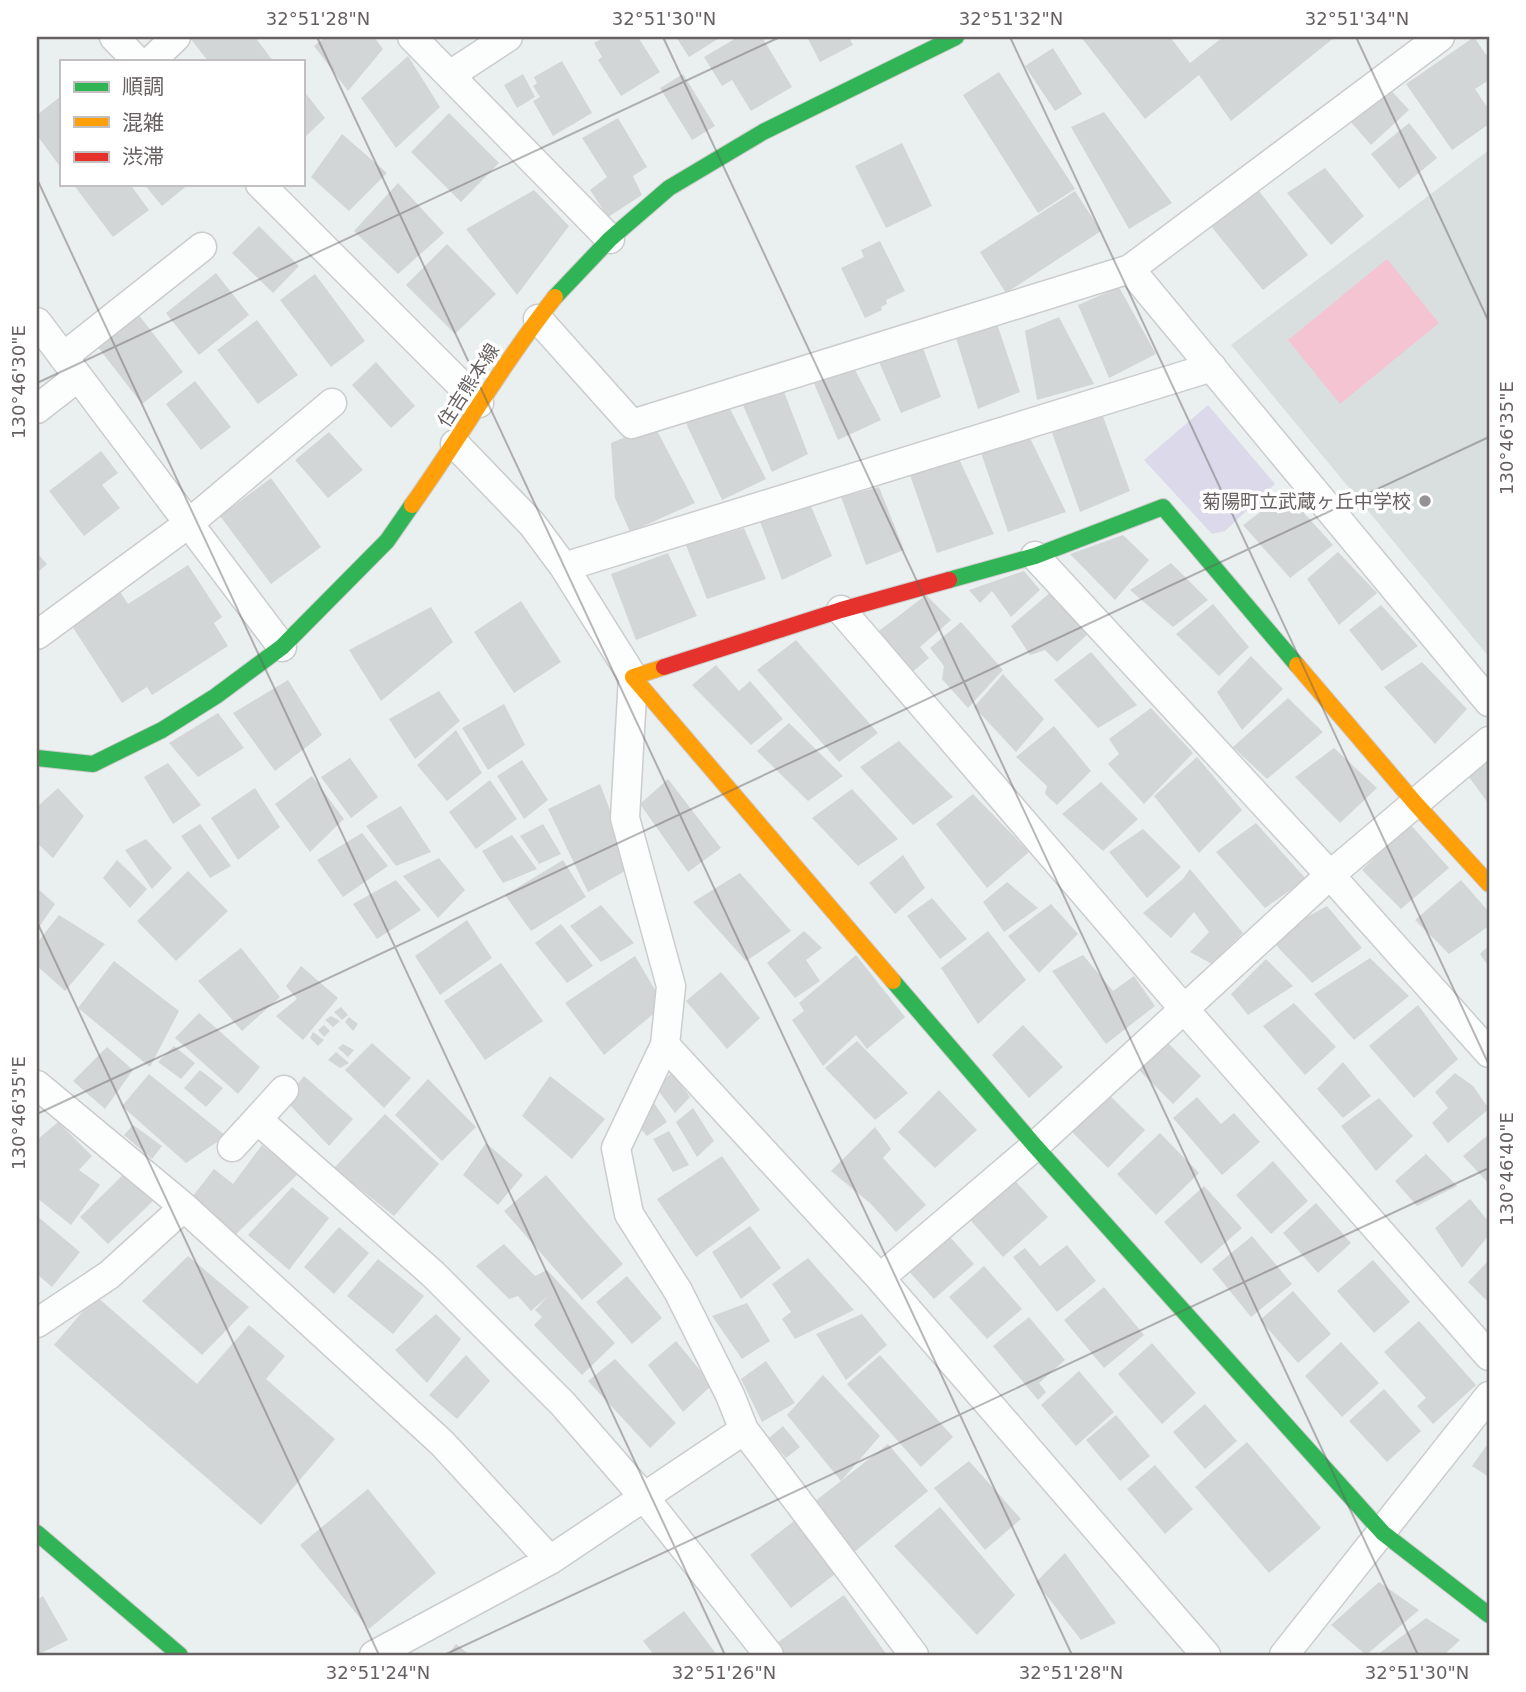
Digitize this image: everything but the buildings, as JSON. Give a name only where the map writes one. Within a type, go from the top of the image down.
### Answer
[{"type":"street","points":[[114,37],[136,60]]},
{"type":"street","points":[[153,60],[176,37]]},
{"type":"street","points":[[412,37],[610,239]]},
{"type":"street","points":[[450,75],[508,37]]},
{"type":"street","name":"住吉熊本線","points":[[37,758],[93,764],[162,730],[216,696],[282,647],[387,541],[538,319],[566,284],[610,239],[668,188],[763,132],[956,37]]},
{"type":"street","points":[[538,319],[632,424],[1130,269],[1440,37]]},
{"type":"street","points":[[262,186],[479,403]]},
{"type":"street","points":[[37,409],[71,367],[202,247]]},
{"type":"street","points":[[1130,269],[1489,702]]},
{"type":"street","points":[[37,322],[282,647]]},
{"type":"street","points":[[564,568],[1212,367]]},
{"type":"street","points":[[37,635],[188,524],[332,402]]},
{"type":"street","points":[[455,443],[532,524],[564,568],[633,677],[1035,1146],[1383,1533],[1489,1615]]},
{"type":"street","points":[[633,677],[841,610],[1035,555],[1163,507],[1415,803],[1489,884]]},
{"type":"street","points":[[1035,555],[1330,875],[1489,1053]]},
{"type":"street","points":[[841,610],[1184,1009],[1489,1356]]},
{"type":"street","points":[[633,677],[625,818],[671,986],[665,1045],[616,1148],[629,1214],[678,1292],[730,1395],[744,1430],[914,1655]]},
{"type":"street","points":[[880,1278],[1035,1146],[1330,875],[1489,741]]},
{"type":"street","points":[[665,1045],[880,1278],[1206,1655]]},
{"type":"street","points":[[37,1085],[184,1207],[442,1443],[550,1560]]},
{"type":"street","points":[[232,1147],[284,1090]]},
{"type":"street","points":[[258,1120],[433,1274],[562,1404],[644,1497],[769,1655]]},
{"type":"street","points":[[37,1323],[109,1275],[184,1207]]},
{"type":"street","points":[[1284,1655],[1489,1396]]},
{"type":"street","points":[[374,1655],[550,1560],[744,1430]]},
{"type":"street","points":[[37,1533],[180,1655]]},
{"type":"shaded area","name":"菊陽町立武蔵ヶ丘中学校","points":[[1489,150],[1489,657],[1231,345]]},
{"type":"shaded area","points":[[1387,259],[1439,323],[1340,404],[1288,340]]},
{"type":"shaded area","points":[[1208,405],[1275,484],[1225,531],[1212,534],[1144,460]]},
{"type":"traffic: fast","points":[[555,297],[610,239],[669,188],[763,132],[956,37]]},
{"type":"traffic: fast","points":[[37,758],[93,764],[162,730],[216,696],[282,647],[387,541],[412,505]]},
{"type":"traffic: fast","points":[[949,580],[1035,556],[1163,507],[1297,665]]},
{"type":"traffic: fast","points":[[893,981],[1035,1146],[1383,1533],[1489,1615]]},
{"type":"traffic: fast","points":[[37,1533],[180,1655]]},
{"type":"traffic: slow","points":[[412,505],[555,297]]},
{"type":"traffic: slow","points":[[1297,665],[1415,803],[1489,884]]},
{"type":"traffic: slow","points":[[664,667],[633,677],[893,981]]},
{"type":"traffic: jam","points":[[664,667],[841,610],[949,580]]},
{"type":"place","name":"菊陽町立武蔵ヶ丘中学校","points":[[1425,501]]}]
